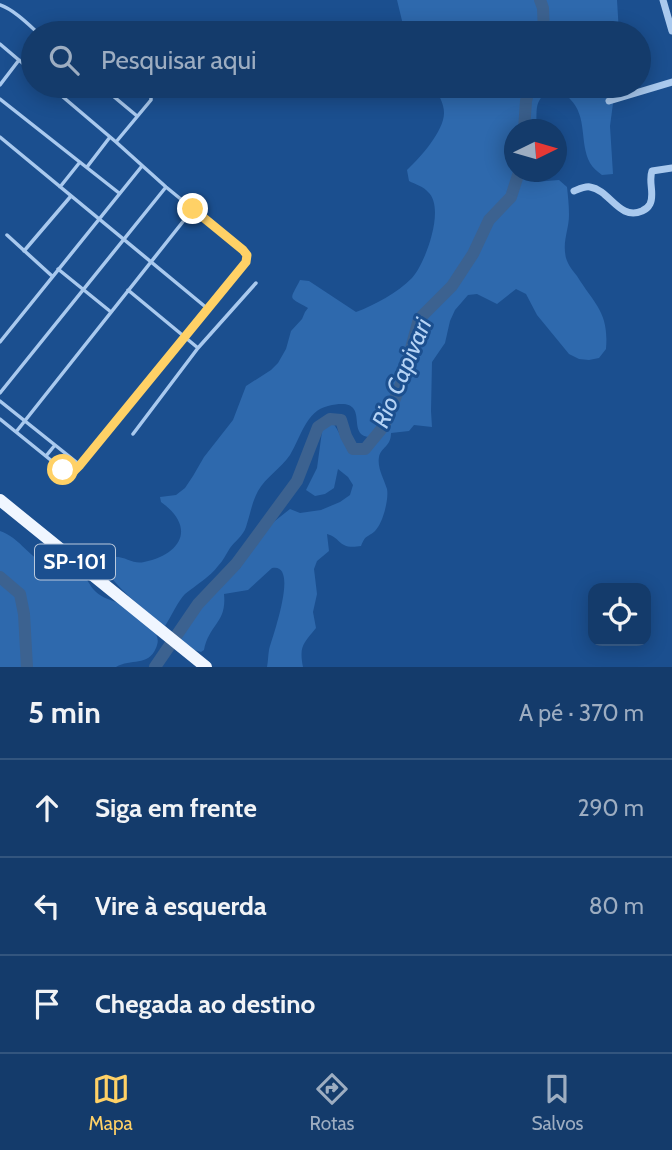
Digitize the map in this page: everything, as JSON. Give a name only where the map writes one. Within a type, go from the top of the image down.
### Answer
[{"type":"main road","name":"SP-101","points":[[0,500],[206,667]]},
{"type":"street","points":[[663,0],[672,31]]},
{"type":"street","points":[[651,88],[672,82]]},
{"type":"street","points":[[609,101],[619,98]]},
{"type":"street","points":[[574,191],[589,187],[596,189],[628,212],[638,212],[650,204],[652,172],[672,167]]},
{"type":"lane","points":[[0,5],[23,21]]},
{"type":"lane","points":[[0,44],[19,60],[0,85]]},
{"type":"lane","points":[[0,419],[63,470],[69,473],[74,471],[246,262],[247,255],[243,250],[64,98]]},
{"type":"lane","points":[[115,98],[137,116]]},
{"type":"lane","points":[[116,142],[151,98]]},
{"type":"lane","points":[[0,99],[120,194]]},
{"type":"lane","points":[[0,137],[208,309]]},
{"type":"lane","points":[[87,167],[110,137]]},
{"type":"lane","points":[[60,187],[80,162]]},
{"type":"lane","points":[[0,342],[142,166]]},
{"type":"lane","points":[[0,393],[166,187]]},
{"type":"lane","points":[[24,251],[71,196]]},
{"type":"lane","points":[[16,432],[193,209]]},
{"type":"lane","points":[[7,235],[52,277]]},
{"type":"lane","points":[[58,269],[111,312]]},
{"type":"lane","points":[[133,434],[198,348],[256,283]]},
{"type":"lane","points":[[128,290],[198,348]]},
{"type":"lane","points":[[0,401],[80,465]]},
{"type":"lane","points":[[46,456],[55,446]]},
{"type":"shaded area","points":[[397,0],[617,0],[618,21],[402,21]]},
{"type":"shaded area","points":[[440,98],[541,98],[536,119],[504,119],[504,182],[561,182],[567,187],[569,215],[566,258],[603,317],[606,349],[599,358],[589,360],[569,354],[537,315],[526,294],[516,289],[497,304],[477,294],[468,295],[455,310],[445,343],[432,362],[432,427],[414,425],[409,431],[391,433],[380,454],[379,465],[387,489],[381,522],[361,546],[344,545],[327,534],[329,551],[317,561],[314,569],[317,594],[313,612],[316,628],[303,646],[303,667],[267,667],[284,588],[284,577],[280,569],[272,568],[248,590],[224,594],[223,611],[206,641],[204,650],[194,650],[175,635],[190,619],[207,593],[223,578],[240,568],[271,524],[290,509],[300,513],[321,510],[350,495],[353,485],[338,469],[334,488],[325,494],[315,496],[306,490],[317,468],[323,424],[332,422],[350,452],[359,450],[370,439],[359,430],[355,410],[342,404],[328,406],[314,413],[290,455],[258,491],[243,533],[215,570],[182,597],[165,626],[114,581],[105,566],[112,557],[144,562],[168,553],[175,546],[181,530],[172,511],[161,502],[160,497],[176,495],[185,488],[204,457],[233,420],[246,386],[278,363],[286,349],[291,331],[308,308],[292,298],[300,280],[309,281],[356,312],[393,294],[412,278],[428,249],[435,210],[428,192],[409,181],[407,170],[440,128],[443,106]]},
{"type":"shaded area","points":[[569,98],[614,98],[610,126],[613,174],[602,175],[590,163],[576,106]]},
{"type":"shaded area","points":[[0,531],[12,537],[43,563],[79,571],[98,594],[120,604],[133,614],[154,631],[158,639],[153,654],[144,660],[116,667],[0,667]]},
{"type":"waterway","name":"Rio Capivari","points":[[540,0],[544,21]]},
{"type":"waterway","name":"Rio Capivari","points":[[525,119],[527,98]]},
{"type":"waterway","name":"Rio Capivari","points":[[155,667],[198,604],[236,564],[297,481],[318,427],[330,419],[341,420],[353,449],[365,449],[384,426],[402,381],[419,319],[452,286],[473,254],[489,220],[511,197],[516,182]]},
{"type":"waterway","name":"Rio Capivari","points":[[0,577],[20,594],[27,667]]},
{"type":"route","points":[[63,470],[69,473],[80,465],[246,262],[247,255],[243,250],[193,209]]}]
